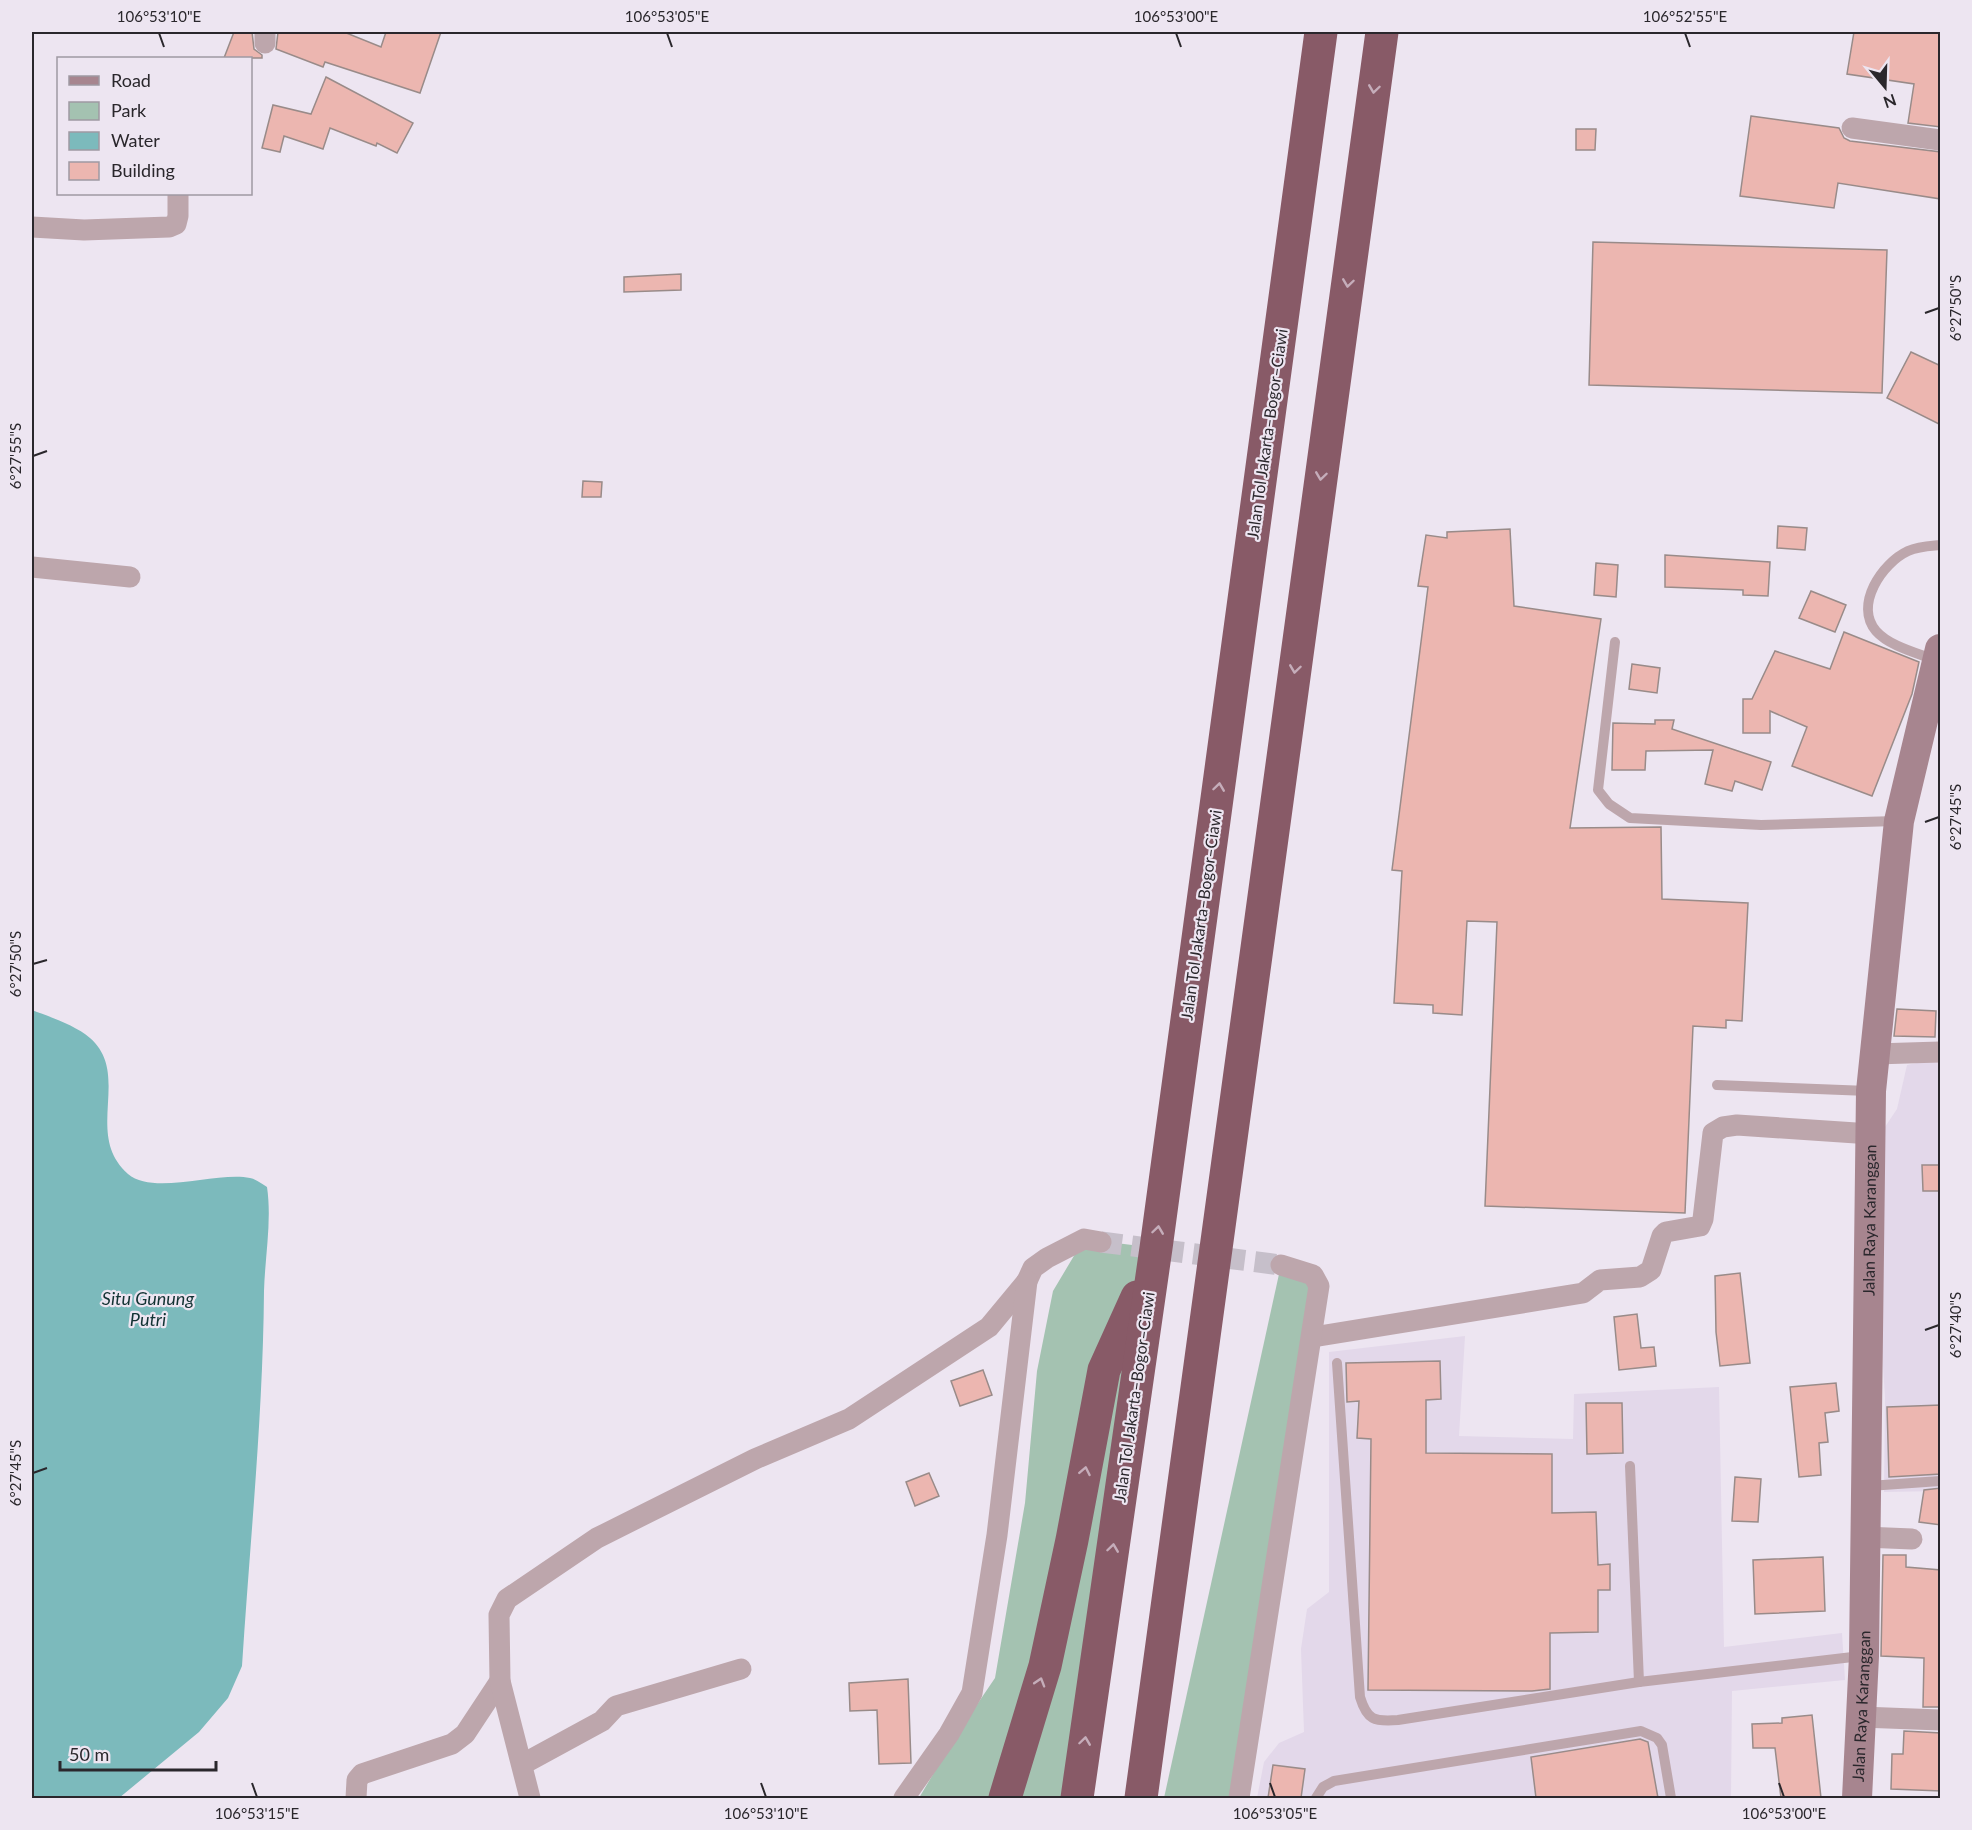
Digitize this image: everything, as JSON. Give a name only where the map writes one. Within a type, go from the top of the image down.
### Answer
[{"type":"highway","name":"Jalan Tol Jakarta–Bogor–Ciawi","points":[[1077,1798],[1321,32]]},
{"type":"highway","points":[[1141,1798],[1382,32]]},
{"type":"highway","points":[[1005,1798],[1045,1666],[1104,1371],[1153,1261]]},
{"type":"street","points":[[1852,128],[1941,140]]},
{"type":"street","points":[[32,227],[84,230],[169,226],[176,224],[178,195]]},
{"type":"street","points":[[32,567],[130,577]]},
{"type":"street","name":"Jalan Raya Karanggan","points":[[1857,1798],[1864,1656],[1871,1091],[1899,821],[1939,655]]},
{"type":"street","points":[[1875,1054],[1941,1052]]},
{"type":"street","points":[[1314,1336],[1583,1293],[1600,1280],[1640,1277],[1650,1270],[1662,1236],[1666,1232],[1700,1226],[1703,1219],[1713,1133],[1723,1127],[1737,1125],[1871,1134]]},
{"type":"street","points":[[530,1798],[500,1681],[499,1615],[507,1599],[597,1538],[755,1459],[849,1419],[989,1327],[1027,1281],[1033,1268],[1065,1247],[1083,1239],[1101,1242]]},
{"type":"street","points":[[1239,1798],[1314,1336],[1319,1286],[1313,1275],[1281,1265]]},
{"type":"street","points":[[904,1798],[949,1734],[972,1693],[997,1535],[1027,1281]]},
{"type":"street","points":[[1864,1537],[1912,1539]]},
{"type":"street","points":[[523,1764],[602,1721],[616,1706],[741,1669]]},
{"type":"street","points":[[356,1798],[357,1780],[362,1774],[452,1744],[465,1734],[500,1681]]},
{"type":"street","points":[[1861,1717],[1941,1720]]},
{"type":"lane","points":[[1939,655],[1878,633],[1868,616],[1868,606],[1881,574],[1889,563],[1910,550],[1941,545]]},
{"type":"lane","points":[[1615,642],[1598,790],[1609,804],[1630,818],[1761,825],[1899,821]]},
{"type":"lane","points":[[1717,1085],[1871,1091]]},
{"type":"lane","points":[[1337,1363],[1360,1697],[1365,1712],[1374,1720],[1398,1720],[1639,1682],[1864,1656]]},
{"type":"lane","points":[[1630,1466],[1639,1682]]},
{"type":"lane","points":[[1865,1486],[1941,1481]]},
{"type":"lane","points":[[1316,1798],[1323,1786],[1334,1781],[1641,1731],[1657,1738],[1662,1745],[1671,1798]]},
{"type":"shaded area","points":[[1940,1061],[1940,1491],[1884,1492],[1885,1397],[1880,1321],[1885,1127],[1897,1109],[1907,1065]]},
{"type":"shaded area","points":[[1465,1336],[1459,1436],[1573,1439],[1574,1394],[1719,1387],[1724,1647],[1842,1633],[1845,1680],[1732,1691],[1731,1798],[1257,1798],[1264,1762],[1279,1743],[1304,1732],[1301,1649],[1307,1609],[1329,1592],[1329,1352]]},
{"type":"green space","points":[[1084,1239],[1156,1248],[1077,1798],[919,1798],[955,1737],[995,1678],[1025,1503],[1037,1371],[1053,1291]]},
{"type":"green space","points":[[1281,1265],[1313,1275],[1239,1798],[1164,1798]]},
{"type":"water","name":"Situ Gunung Putri","points":[[32,1010],[77,1029],[90,1038],[102,1053],[109,1087],[107,1123],[109,1141],[115,1158],[128,1174],[139,1180],[154,1183],[237,1177],[257,1180],[267,1187],[269,1226],[261,1385],[242,1666],[228,1698],[199,1732],[119,1798],[32,1798]]},
{"type":"building","points":[[234,32],[252,32],[254,49],[262,55],[262,58],[224,57]]},
{"type":"building","points":[[278,32],[344,32],[381,47],[386,32],[441,32],[420,93],[325,62],[323,67],[276,49]]},
{"type":"building","points":[[1854,32],[1941,32],[1941,127],[1908,123],[1914,84],[1847,74]]},
{"type":"building","points":[[326,77],[413,123],[397,153],[377,143],[376,146],[330,128],[323,149],[284,136],[280,152],[262,148],[273,105],[311,114]]},
{"type":"building","points":[[1751,116],[1839,128],[1844,138],[1850,141],[1941,152],[1941,199],[1838,183],[1834,208],[1740,196]]},
{"type":"building","points":[[1576,129],[1596,129],[1595,150],[1576,150]]},
{"type":"building","points":[[1593,242],[1887,250],[1882,393],[1589,385]]},
{"type":"building","points":[[681,274],[681,290],[624,292],[624,277]]},
{"type":"building","points":[[1911,352],[1941,366],[1941,425],[1887,398]]},
{"type":"building","points":[[583,481],[602,482],[601,497],[582,497]]},
{"type":"building","points":[[1778,526],[1807,528],[1805,550],[1777,548]]},
{"type":"building","points":[[1510,529],[1514,606],[1601,619],[1570,828],[1661,827],[1662,899],[1748,903],[1742,1021],[1726,1020],[1726,1028],[1693,1026],[1685,1213],[1485,1206],[1497,922],[1467,921],[1462,1015],[1433,1013],[1433,1005],[1394,1003],[1402,871],[1392,870],[1428,587],[1418,586],[1426,535],[1447,538],[1447,532]]},
{"type":"building","points":[[1665,555],[1770,562],[1768,596],[1743,595],[1743,590],[1665,587]]},
{"type":"building","points":[[1596,563],[1618,565],[1616,597],[1594,595]]},
{"type":"building","points":[[1811,591],[1846,605],[1835,632],[1799,618]]},
{"type":"building","points":[[1844,632],[1919,662],[1912,694],[1872,796],[1792,766],[1807,727],[1770,711],[1770,733],[1743,733],[1743,699],[1752,699],[1775,651],[1830,669]]},
{"type":"building","points":[[1632,664],[1660,668],[1657,693],[1629,689]]},
{"type":"building","points":[[1655,720],[1674,720],[1672,729],[1771,762],[1762,790],[1735,781],[1732,791],[1705,784],[1713,750],[1646,751],[1645,770],[1612,770],[1613,723],[1655,724]]},
{"type":"building","points":[[1897,1009],[1936,1011],[1935,1037],[1894,1036]]},
{"type":"building","points":[[1922,1165],[1941,1165],[1941,1191],[1923,1191]]},
{"type":"building","points":[[1740,1273],[1750,1363],[1720,1366],[1716,1332],[1715,1276]]},
{"type":"building","points":[[1637,1314],[1641,1348],[1654,1347],[1656,1366],[1619,1370],[1614,1317]]},
{"type":"building","points":[[1440,1361],[1441,1399],[1426,1400],[1426,1453],[1552,1454],[1552,1513],[1596,1512],[1598,1565],[1610,1564],[1610,1590],[1598,1590],[1598,1632],[1550,1633],[1550,1689],[1532,1691],[1368,1690],[1371,1439],[1357,1438],[1359,1401],[1347,1402],[1346,1363]]},
{"type":"building","points":[[983,1370],[992,1395],[960,1406],[951,1381]]},
{"type":"building","points":[[1836,1383],[1839,1411],[1825,1413],[1828,1442],[1819,1443],[1821,1475],[1799,1477],[1790,1387]]},
{"type":"building","points":[[1586,1403],[1622,1403],[1623,1453],[1587,1454]]},
{"type":"building","points":[[1941,1405],[1941,1474],[1889,1477],[1887,1407]]},
{"type":"building","points":[[929,1473],[939,1496],[915,1506],[906,1482]]},
{"type":"building","points":[[1735,1477],[1761,1479],[1758,1522],[1732,1521]]},
{"type":"building","points":[[1941,1488],[1941,1525],[1919,1522],[1924,1490]]},
{"type":"building","points":[[1883,1555],[1906,1555],[1906,1567],[1941,1570],[1941,1707],[1923,1707],[1924,1658],[1881,1656]]},
{"type":"building","points":[[1823,1557],[1825,1611],[1755,1614],[1753,1560]]},
{"type":"building","points":[[908,1679],[911,1763],[879,1764],[877,1710],[850,1711],[849,1683]]},
{"type":"building","points":[[1812,1715],[1821,1798],[1781,1798],[1775,1748],[1753,1748],[1752,1724],[1782,1723],[1782,1718]]},
{"type":"building","points":[[1904,1731],[1941,1733],[1941,1791],[1891,1789],[1892,1754],[1903,1754]]},
{"type":"building","points":[[1640,1739],[1648,1742],[1658,1798],[1536,1798],[1531,1757]]},
{"type":"building","points":[[1273,1765],[1305,1769],[1301,1798],[1268,1798]]},
{"type":"tunnel","points":[[1101,1242],[1281,1265]]}]
